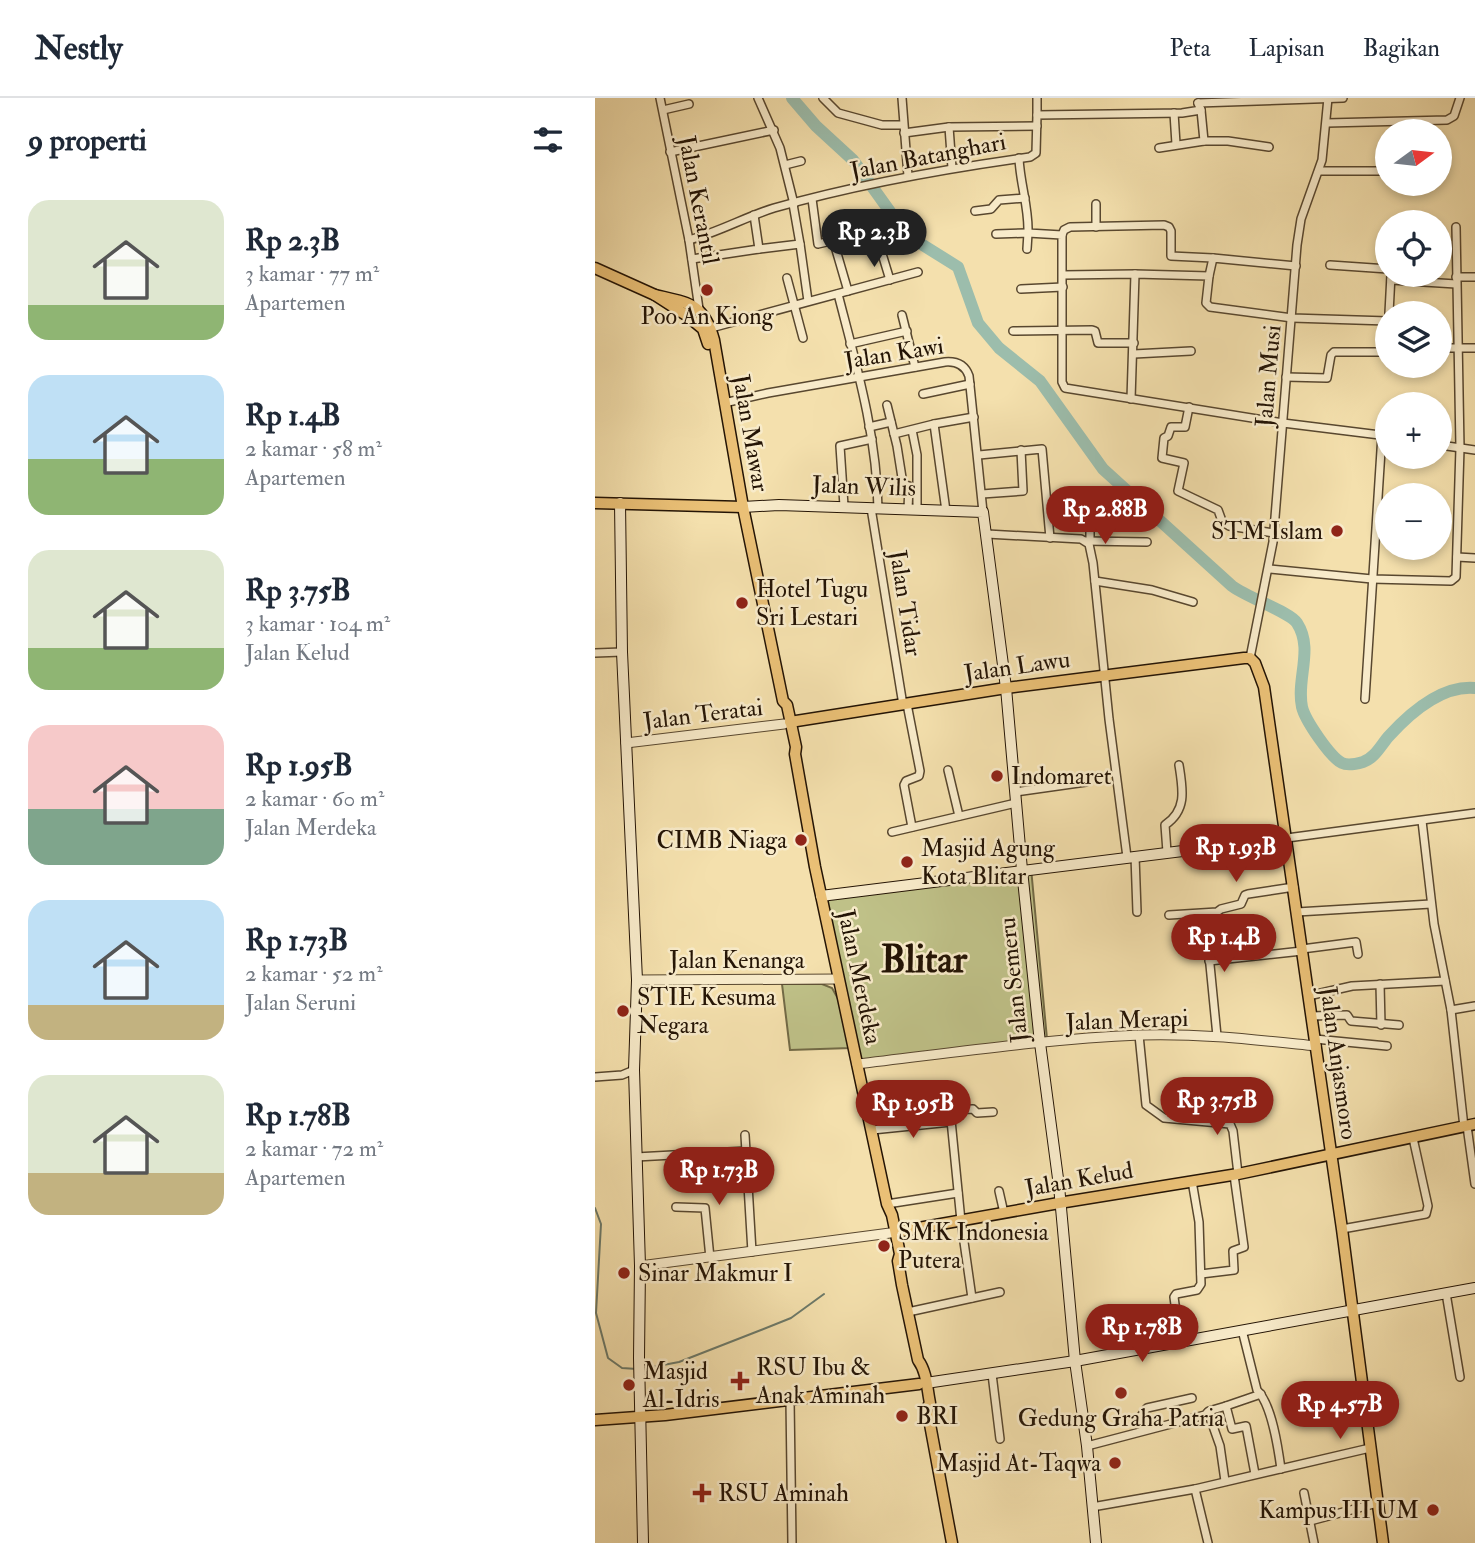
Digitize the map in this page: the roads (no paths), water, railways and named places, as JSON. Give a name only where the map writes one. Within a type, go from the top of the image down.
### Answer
[{"type":"main road","name":"Jalan Mawar","points":[[595,268],[655,295],[699,309],[711,328],[743,507]]},
{"type":"main road","name":"Jalan Mawar","points":[[655,295],[699,324],[717,366]]},
{"type":"main road","points":[[595,503],[743,507]]},
{"type":"main road","points":[[620,503],[622,652],[637,980],[634,1075],[640,1266],[639,1379],[643,1543]]},
{"type":"main road","name":"Jalan Wilis","points":[[743,507],[844,506],[983,512]]},
{"type":"main road","name":"Jalan Merdeka","points":[[743,507],[783,701],[787,705],[787,723],[796,747],[795,754],[838,979],[892,1215],[893,1233],[900,1254],[898,1261],[918,1360],[923,1367],[923,1384],[930,1403],[927,1408],[951,1543]]},
{"type":"main road","name":"Jalan Semeru","points":[[983,512],[1006,688],[1022,870],[1059,1186],[1075,1361],[1087,1446],[1096,1543]]},
{"type":"main road","name":"Jalan Lawu","points":[[787,723],[1006,688],[1250,658]]},
{"type":"main road","name":"Jalan Anjasmoro","points":[[1250,658],[1255,663],[1264,687],[1287,838],[1383,1543]]},
{"type":"main road","points":[[821,896],[1287,838]]},
{"type":"main road","name":"Jalan Kelud","points":[[893,1233],[1236,1174],[1468,1126]]},
{"type":"main road","points":[[595,1420],[640,1418],[992,1374],[1475,1287]]},
{"type":"street","name":"Jalan Kerantil","points":[[660,98],[689,240],[699,309]]},
{"type":"street","points":[[758,98],[774,130],[785,165],[809,301]]},
{"type":"street","points":[[823,98],[838,113],[903,129],[1037,126]]},
{"type":"street","points":[[902,98],[908,176]]},
{"type":"street","points":[[1037,98],[1037,115]]},
{"type":"street","name":"Jalan Musi","points":[[1250,658],[1274,533],[1301,219],[1319,171],[1328,98]]},
{"type":"street","name":"Jalan Batanghari","points":[[689,240],[715,233],[754,215],[889,180],[1030,157],[1036,153],[1037,115],[1174,113],[1198,104],[1343,98]]},
{"type":"street","points":[[1327,123],[1447,120],[1454,116],[1460,98]]},
{"type":"street","points":[[663,110],[689,104]]},
{"type":"street","points":[[1198,104],[1204,141]]},
{"type":"street","points":[[1174,113],[1176,144]]},
{"type":"street","points":[[949,127],[952,168]]},
{"type":"street","points":[[670,152],[774,130]]},
{"type":"street","points":[[1159,148],[1204,141],[1269,146]]},
{"type":"street","points":[[1019,158],[1023,194],[1029,215],[1027,249]]},
{"type":"street","points":[[785,165],[801,161]]},
{"type":"street","points":[[1319,171],[1375,171]]},
{"type":"street","points":[[975,211],[991,209],[999,200],[1023,194]]},
{"type":"street","points":[[811,199],[818,244]]},
{"type":"street","points":[[1096,205],[1096,227]]},
{"type":"street","points":[[754,215],[759,249]]},
{"type":"street","points":[[1296,265],[1171,256],[1171,231],[1164,225],[1066,228],[1062,235],[1062,382],[1065,388],[1283,423],[1375,434]]},
{"type":"street","points":[[1269,569],[1372,579],[1456,578],[1460,448],[1456,227]]},
{"type":"street","points":[[996,234],[1062,235]]},
{"type":"street","points":[[692,259],[831,241],[834,243],[848,291]]},
{"type":"street","points":[[883,257],[890,280]]},
{"type":"street","points":[[1213,258],[1207,306],[1292,318],[1375,321]]},
{"type":"street","points":[[1330,265],[1375,268]]},
{"type":"street","points":[[711,328],[918,272]]},
{"type":"street","points":[[1132,399],[1135,274]]},
{"type":"street","points":[[1063,275],[1209,276]]},
{"type":"street","points":[[1452,281],[1475,277]]},
{"type":"street","points":[[786,278],[803,338]]},
{"type":"street","points":[[1021,289],[1063,287]]},
{"type":"street","name":"Jalan Tidar","points":[[838,293],[869,427],[878,485],[875,508],[905,704],[920,771],[919,776],[904,785],[912,827]]},
{"type":"street","points":[[902,315],[915,367]]},
{"type":"street","points":[[851,344],[907,331]]},
{"type":"street","points":[[1013,331],[1095,331],[1098,343],[1134,344]]},
{"type":"street","points":[[1452,347],[1475,348]]},
{"type":"street","points":[[1286,377],[1327,378],[1331,355],[1334,352],[1375,350]]},
{"type":"street","points":[[1134,354],[1191,351]]},
{"type":"street","name":"Jalan Kawi","points":[[724,403],[915,367],[957,362],[967,371],[970,384],[983,512]]},
{"type":"street","points":[[923,394],[970,384]]},
{"type":"street","points":[[887,405],[903,484],[909,486],[913,509]]},
{"type":"street","points":[[1189,407],[1185,427],[1171,427],[1168,436],[1164,438],[1163,458],[1184,463],[1178,491],[1218,510],[1223,521],[1229,526],[1274,533]]},
{"type":"street","points":[[894,435],[974,417]]},
{"type":"street","points":[[869,427],[891,422]]},
{"type":"street","points":[[934,424],[946,511]]},
{"type":"street","points":[[912,430],[917,455],[913,509]]},
{"type":"street","points":[[844,506],[840,446],[871,439]]},
{"type":"street","points":[[1452,447],[1475,450]]},
{"type":"street","points":[[979,455],[1042,449],[1050,538]]},
{"type":"street","points":[[982,494],[1023,491],[1021,450]]},
{"type":"street","points":[[1365,699],[1382,469]]},
{"type":"street","points":[[1090,510],[1088,541],[1137,912]]},
{"type":"street","points":[[987,534],[1147,542]]},
{"type":"street","points":[[1457,557],[1475,558]]},
{"type":"street","points":[[1095,581],[1152,590],[1193,603]]},
{"type":"street","points":[[595,653],[622,652]]},
{"type":"street","name":"Jalan Teratai","points":[[626,743],[787,723]]},
{"type":"street","points":[[1167,852],[1165,825],[1178,816],[1181,807],[1179,765]]},
{"type":"street","points":[[948,770],[959,816]]},
{"type":"street","points":[[892,832],[959,816],[1015,797],[1086,782]]},
{"type":"street","points":[[1287,838],[1475,813]]},
{"type":"street","points":[[1422,821],[1431,904],[1451,1010],[1475,1184]]},
{"type":"street","points":[[1169,915],[1205,914],[1241,904],[1248,894],[1294,887]]},
{"type":"street","points":[[1297,912],[1431,904]]},
{"type":"street","points":[[1205,914],[1217,1037]]},
{"type":"street","points":[[1209,961],[1356,942],[1358,954]]},
{"type":"street","name":"Jalan Kenanga","points":[[637,980],[838,979]]},
{"type":"street","points":[[1308,996],[1346,987],[1445,981]]},
{"type":"street","points":[[1380,984],[1381,1025]]},
{"type":"street","points":[[1451,1010],[1475,1006]]},
{"type":"street","points":[[1311,1016],[1347,1015],[1351,1021],[1399,1025]]},
{"type":"street","points":[[1139,1035],[1146,1105],[1164,1118],[1230,1124],[1233,1131],[1244,1247],[1233,1251],[1234,1270],[1201,1274]]},
{"type":"street","name":"Jalan Merapi","points":[[857,1064],[1139,1035],[1315,1043]]},
{"type":"street","points":[[1315,1043],[1387,1046]]},
{"type":"street","points":[[595,1077],[634,1075]]},
{"type":"street","points":[[972,1298],[950,1110],[993,1112]]},
{"type":"street","points":[[872,1130],[951,1122]]},
{"type":"street","points":[[745,1135],[753,1252]]},
{"type":"street","points":[[1342,1229],[1426,1214],[1428,1206],[1413,1138]]},
{"type":"street","points":[[636,1157],[746,1151]]},
{"type":"street","points":[[1180,1342],[1174,1297],[1178,1293],[1199,1289],[1201,1274],[1199,1222],[1192,1181]]},
{"type":"street","points":[[999,1191],[1004,1213]]},
{"type":"street","points":[[888,1206],[958,1193]]},
{"type":"street","points":[[676,1207],[705,1208],[710,1258]]},
{"type":"street","points":[[640,1266],[893,1233]]},
{"type":"street","points":[[908,1312],[1000,1292]]},
{"type":"street","points":[[1446,1293],[1460,1377]]},
{"type":"street","points":[[1242,1331],[1257,1390],[1273,1424],[1281,1469]]},
{"type":"street","points":[[992,1374],[1000,1438]]},
{"type":"street","points":[[1087,1446],[1205,1415],[1261,1394]]},
{"type":"street","points":[[1143,1430],[1141,1416],[1147,1408],[1192,1398]]},
{"type":"street","points":[[790,1400],[792,1543]]},
{"type":"street","points":[[1226,1406],[1232,1429],[1247,1426],[1255,1474]]},
{"type":"street","points":[[1208,1412],[1220,1446],[1225,1481]]},
{"type":"street","points":[[1092,1507],[1195,1489],[1370,1448]]},
{"type":"street","points":[[1195,1489],[1208,1543]]},
{"type":"street","points":[[1304,1493],[1314,1543]]},
{"type":"street","points":[[1310,1521],[1377,1503]]},
{"type":"waterway","points":[[792,98],[816,126],[853,160],[891,213],[918,242],[958,267],[978,323],[999,348],[1040,381],[1103,469],[1232,586],[1286,614],[1297,623],[1304,643],[1302,707],[1331,754],[1349,765],[1367,760],[1397,727],[1427,702],[1451,691],[1475,688]]},
{"type":"waterway","points":[[595,1208],[601,1224],[596,1313],[608,1358],[622,1368],[637,1369]]},
{"type":"waterway","points":[[642,1369],[679,1362],[791,1318],[824,1294]]},
{"type":"place","name":"Poo An Kiong","points":[[707,290]]},
{"type":"place","name":"STM Islam","points":[[1337,531]]},
{"type":"place","name":"Hotel Tugu Sri Lestari","points":[[742,603]]},
{"type":"place","name":"Indomaret","points":[[997,776]]},
{"type":"place","name":"CIMB Niaga","points":[[801,840]]},
{"type":"place","name":"Masjid Agung Kota Blitar","points":[[907,862]]},
{"type":"place","name":"STIE Kesuma Negara","points":[[623,1011]]},
{"type":"place","name":"SMK Indonesia Putera","points":[[884,1246]]},
{"type":"place","name":"Sinar Makmur I","points":[[624,1273]]},
{"type":"place","name":"RSU Ibu & Anak Aminah","points":[[740,1381]]},
{"type":"place","name":"Masjid Al-Idris","points":[[629,1385]]},
{"type":"place","name":"Gedung Graha Patria","points":[[1121,1393]]},
{"type":"place","name":"BRI","points":[[902,1416]]},
{"type":"place","name":"Masjid At-Taqwa","points":[[1115,1463]]},
{"type":"place","name":"RSU Aminah","points":[[702,1493]]},
{"type":"place","name":"Kampus III UM","points":[[1433,1510]]},
{"type":"district","name":"Blitar","points":[[924,959]]}]
